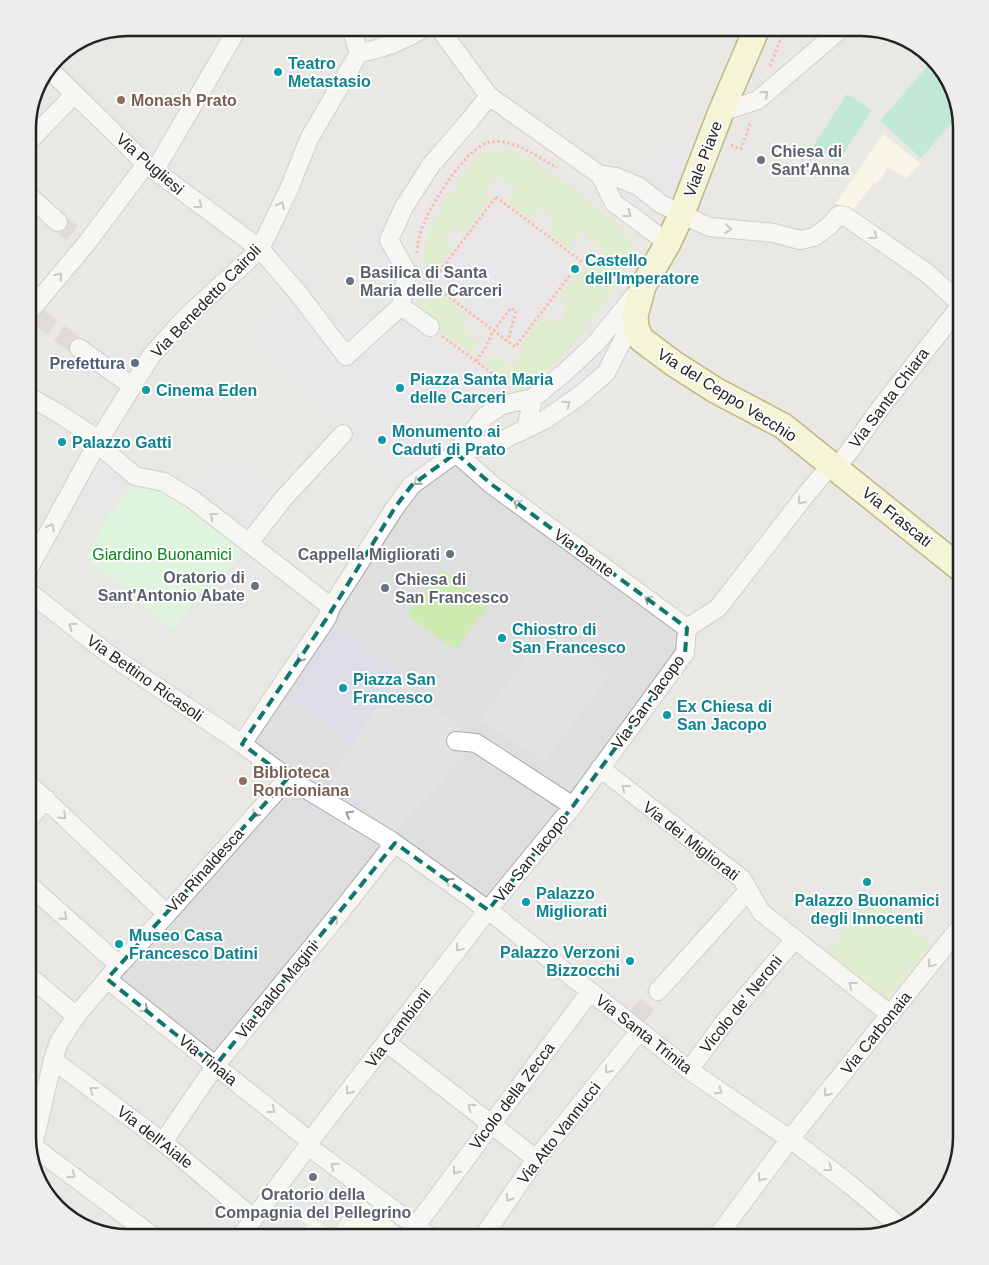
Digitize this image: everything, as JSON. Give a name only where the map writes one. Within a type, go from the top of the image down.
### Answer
[{"type":"street","points":[[36,308],[84,243],[150,167],[233,36]]},
{"type":"street","points":[[354,36],[359,53],[374,51],[411,36]]},
{"type":"street","points":[[446,36],[489,96],[600,175],[614,203],[668,244]]},
{"type":"street","name":"Viale Piave","points":[[533,398],[564,374],[596,343],[643,286],[668,244],[682,213],[721,112],[754,36]]},
{"type":"street","points":[[721,112],[758,100],[833,36]]},
{"type":"street","name":"Via Benedetto Cairoli","points":[[36,555],[99,440],[151,356],[185,318],[260,249],[309,139],[359,53]]},
{"type":"street","name":"Via Pugliesi","points":[[54,73],[150,167],[260,249],[346,356],[401,306]]},
{"type":"street","points":[[36,134],[75,94]]},
{"type":"street","points":[[430,327],[401,306],[407,272],[389,240],[404,207],[431,165],[489,96]]},
{"type":"street","points":[[600,175],[616,177],[638,186],[661,204],[709,227],[774,233],[800,240],[814,237],[829,226],[839,215],[845,216],[927,273],[953,297]]},
{"type":"street","points":[[36,202],[58,222]]},
{"type":"street","name":"Viale Piave","points":[[456,453],[499,442],[546,419],[579,396],[606,373],[635,316],[643,286]]},
{"type":"street","name":"Via del Ceppo Vecchio","points":[[635,316],[636,328],[641,339],[650,347],[715,390],[783,426],[834,466]]},
{"type":"street","name":"Via Santa Chiara","points":[[834,466],[953,316]]},
{"type":"street","points":[[79,348],[132,386]]},
{"type":"street","points":[[390,840],[288,778],[242,744],[329,613],[396,506],[412,485],[456,453],[484,417],[502,405],[533,398],[526,429]]},
{"type":"street","points":[[36,401],[99,440],[108,453],[135,476],[164,482],[192,499],[289,574],[329,613]]},
{"type":"street","points":[[250,545],[281,504],[343,434]]},
{"type":"street","name":"Via Dante","points":[[456,453],[482,476],[687,628]]},
{"type":"street","points":[[687,628],[718,608],[808,492],[834,466]]},
{"type":"street","name":"Via Frascati","points":[[834,466],[953,562]]},
{"type":"street","name":"Via Bettino Ricasoli","points":[[36,598],[107,653],[242,744]]},
{"type":"street","name":"Via San Jacopo","points":[[573,806],[685,653],[687,628]]},
{"type":"street","points":[[456,741],[476,743],[573,806]]},
{"type":"street","name":"Via dei Migliorati","points":[[600,768],[742,879],[761,912],[890,1015]]},
{"type":"street","name":"Via Rinaldesca","points":[[36,1126],[59,1042],[76,1016],[106,979],[288,778]]},
{"type":"street","points":[[36,790],[166,914]]},
{"type":"street","points":[[36,811],[46,799]]},
{"type":"street","name":"Via San Iacopo","points":[[488,910],[573,806]]},
{"type":"street","name":"Via Santa Trinita","points":[[390,840],[488,910],[590,992],[635,1025],[688,1070],[790,1139],[854,1187],[895,1222]]},
{"type":"street","name":"Via Baldo Magini","points":[[163,1142],[216,1066],[389,850],[390,840]]},
{"type":"street","points":[[36,891],[119,965]]},
{"type":"street","points":[[658,991],[748,891]]},
{"type":"street","name":"Via Cambioni","points":[[247,1229],[309,1143],[488,910]]},
{"type":"street","name":"Via Carbonaia","points":[[726,1229],[790,1139],[953,937]]},
{"type":"street","name":"Vicolo de' Neroni","points":[[688,1070],[726,1020],[794,939]]},
{"type":"street","name":"Via Tinaia","points":[[106,979],[418,1229]]},
{"type":"street","points":[[36,982],[76,1016]]},
{"type":"street","name":"Vicolo della Zecca","points":[[415,1227],[590,992]]},
{"type":"street","name":"Via Atto Vannucci","points":[[488,1229],[536,1159],[635,1025]]},
{"type":"street","points":[[386,1043],[536,1159]]},
{"type":"street","name":"Via dell'Aiale","points":[[53,1060],[163,1142],[254,1219]]},
{"type":"street","points":[[37,1150],[142,1229]]},
{"type":"path","points":[[712,138],[741,150],[758,100]]},
{"type":"path","points":[[417,258],[420,233],[435,202],[454,173],[477,147],[491,142],[505,143],[528,151],[559,169]]},
{"type":"path","points":[[496,196],[581,261],[515,346],[508,341],[431,283],[496,196]]},
{"type":"path","points":[[476,361],[486,347],[492,333],[511,308],[516,311],[508,341]]},
{"type":"path","points":[[430,327],[511,387]]},
{"type":"highlighted area","points":[[456,453],[491,484],[687,628],[685,653],[573,806],[488,910],[395,843],[215,1066],[107,979],[288,778],[242,744],[327,618],[396,506],[412,485]]},
{"type":"shaded area","points":[[122,36],[867,36],[891,41],[902,46],[917,55],[930,67],[937,77],[950,104],[953,128],[953,1137],[950,1161],[943,1178],[930,1198],[912,1213],[885,1226],[861,1229],[128,1229],[104,1226],[93,1222],[72,1210],[59,1198],[52,1188],[39,1161],[36,1137],[36,122],[43,93],[55,72],[67,59],[93,43]]},
{"type":"shaded area","points":[[484,125],[499,125],[511,128],[547,144],[603,186],[599,193],[562,165],[522,144],[495,137],[485,139],[464,155],[432,200],[416,232],[411,257],[399,242],[411,213],[439,168],[473,130]]},
{"type":"shaded area","points":[[686,133],[694,136],[670,202],[632,175]]},
{"type":"shaded area","points":[[883,134],[920,163],[907,178],[888,168],[877,184],[874,182],[851,213],[836,203]]},
{"type":"shaded area","points":[[628,187],[663,210],[656,225],[617,195]]},
{"type":"shaded area","points":[[495,202],[576,261],[515,342],[436,282]]},
{"type":"shaded area","name":"Piazza Santa Maria delle Carceri","points":[[379,226],[399,242],[425,273],[412,290],[421,297],[413,310],[427,330],[515,396],[490,400],[399,488],[243,335],[293,296],[259,257],[272,238],[318,285],[306,297],[339,331],[350,320],[359,328],[391,297],[381,286],[389,278],[358,246]]},
{"type":"shaded area","points":[[628,310],[604,360],[578,385],[545,407],[538,409],[542,402],[573,374]]},
{"type":"shaded area","points":[[629,344],[658,363],[650,377],[594,403],[587,394]]},
{"type":"shaded area","points":[[99,440],[110,448],[135,476],[103,517],[67,497]]},
{"type":"shaded area","points":[[225,458],[281,504],[245,548],[188,503]]},
{"type":"shaded area","points":[[318,523],[360,554],[331,595],[291,565]]},
{"type":"shaded area","points":[[36,594],[51,610],[36,632]]},
{"type":"shaded area","name":"Piazza San Francesco","points":[[333,623],[398,676],[353,744],[289,700]]},
{"type":"shaded area","points":[[547,629],[610,674],[544,762],[480,720]]},
{"type":"shaded area","name":"Piazza San Francesco","points":[[398,676],[475,740],[473,748],[394,832],[329,780]]},
{"type":"shaded area","points":[[626,743],[644,758],[627,779],[609,765]]},
{"type":"shaded area","points":[[305,763],[394,832],[386,848],[285,792]]},
{"type":"shaded area","points":[[742,905],[786,942],[771,963],[724,926]]},
{"type":"shaded area","points":[[364,1201],[401,1229],[336,1229],[343,1218],[347,1221]]},
{"type":"shaded area","points":[[440,1202],[473,1229],[434,1229],[424,1222]]},
{"type":"shaded area","points":[[305,1212],[328,1229],[305,1229],[308,1225],[300,1219]]},
{"type":"green space","points":[[928,65],[946,93],[950,104],[953,122],[921,158],[880,121]]},
{"type":"green space","points":[[847,94],[872,110],[838,162],[813,146]]},
{"type":"green space","points":[[500,148],[523,156],[562,180],[618,225],[636,248],[619,280],[577,340],[536,383],[519,391],[486,364],[493,354],[512,367],[525,350],[520,346],[542,317],[552,323],[565,318],[565,302],[559,296],[581,267],[588,271],[605,249],[581,232],[569,248],[549,233],[554,226],[549,212],[534,211],[529,218],[508,201],[516,190],[498,176],[484,193],[491,197],[463,233],[454,226],[444,239],[454,246],[431,277],[425,273],[424,247],[439,210],[462,177],[482,153]]},
{"type":"green space","points":[[439,291],[469,317],[462,328],[479,342],[471,353],[413,310],[421,297],[430,303]]},
{"type":"green space","name":"Giardino Buonamici","points":[[133,484],[149,485],[166,492],[243,549],[226,574],[211,591],[205,587],[173,630],[86,559],[105,520]]},
{"type":"green space","points":[[442,569],[489,604],[455,650],[407,615]]},
{"type":"green space","points":[[874,896],[931,946],[882,1004],[824,956]]},
{"type":"tunnel","points":[[58,222],[82,241]]},
{"type":"tunnel","points":[[38,317],[79,348]]},
{"type":"tunnel","points":[[636,1018],[658,991]]},
{"type":"place","name":"Teatro Metastasio","points":[[278,72]]},
{"type":"place","name":"Monash Prato","points":[[121,100]]},
{"type":"place","name":"Chiesa di Sant'Anna","points":[[761,160]]},
{"type":"place","name":"Castello dell'Imperatore","points":[[575,269]]},
{"type":"place","name":"Basilica di Santa Maria delle Carceri","points":[[350,281]]},
{"type":"place","name":"Prefettura","points":[[135,363]]},
{"type":"place","name":"Piazza Santa Maria delle Carceri","points":[[400,388]]},
{"type":"place","name":"Cinema Eden","points":[[146,390]]},
{"type":"place","name":"Monumento ai Caduti di Prato","points":[[382,440]]},
{"type":"place","name":"Palazzo Gatti","points":[[62,442]]},
{"type":"place","name":"Cappella Migliorati","points":[[450,554]]},
{"type":"place","name":"Oratorio di Sant'Antonio Abate","points":[[255,586]]},
{"type":"place","name":"Chiesa di San Francesco","points":[[385,588]]},
{"type":"place","name":"Chiostro di San Francesco","points":[[502,638]]},
{"type":"place","name":"Piazza San Francesco","points":[[343,688]]},
{"type":"place","name":"Ex Chiesa di San Jacopo","points":[[667,715]]},
{"type":"place","name":"Biblioteca Roncioniana","points":[[243,781]]},
{"type":"place","name":"Palazzo Buonamici degli Innocenti","points":[[867,882]]},
{"type":"place","name":"Palazzo Migliorati","points":[[526,902]]},
{"type":"place","name":"Museo Casa Francesco Datini","points":[[119,944]]},
{"type":"place","name":"Palazzo Verzoni Bizzocchi","points":[[630,961]]},
{"type":"place","name":"Oratorio della Compagnia del Pellegrino","points":[[313,1177]]}]
